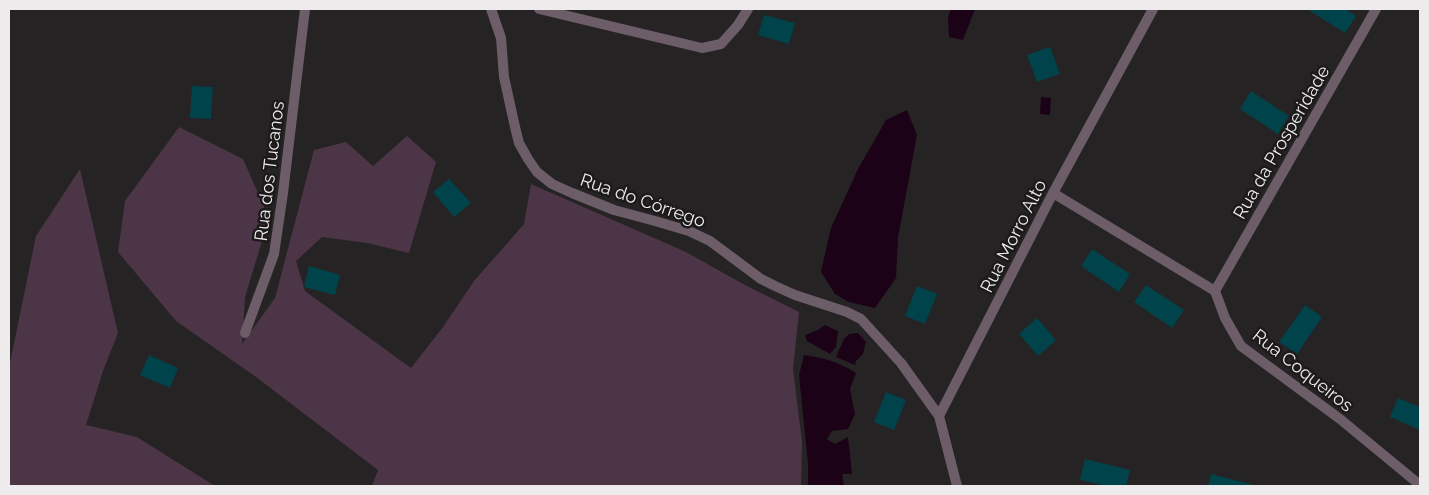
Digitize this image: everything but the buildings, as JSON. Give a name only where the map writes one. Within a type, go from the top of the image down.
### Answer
[{"type":"street","name":"Rua dos Tucanos","points":[[245,333],[274,254],[284,193],[305,9]]},
{"type":"street","name":"Rua do Córrego","points":[[492,9],[501,38],[504,77],[519,143],[537,172],[552,184],[614,210],[689,231],[710,241],[775,286],[795,295],[847,312],[861,319],[901,363],[939,416]]},
{"type":"street","points":[[539,9],[702,48],[721,44],[738,25],[748,9]]},
{"type":"street","name":"Rua Morro Alto","points":[[939,416],[1053,193],[1153,9]]},
{"type":"street","name":"Rua da Prosperidade","points":[[1215,291],[1376,9]]},
{"type":"street","points":[[1053,193],[1215,291]]},
{"type":"street","name":"Rua Coqueiros","points":[[1215,291],[1225,318],[1241,346],[1340,419],[1420,484]]},
{"type":"street","points":[[939,416],[957,486]]},
{"type":"shaded area","points":[[951,9],[975,9],[963,40],[949,37],[948,17]]},
{"type":"shaded area","points":[[1041,97],[1051,98],[1050,115],[1040,114]]},
{"type":"shaded area","points":[[907,110],[917,135],[898,237],[896,278],[875,308],[849,302],[835,294],[821,272],[831,228],[858,169],[886,120]]},
{"type":"shaded area","points":[[179,127],[243,159],[269,218],[245,297],[242,344],[275,298],[314,150],[346,142],[373,166],[407,136],[436,162],[409,253],[367,243],[322,237],[296,261],[305,291],[411,368],[443,327],[474,281],[524,224],[531,184],[686,252],[799,312],[793,369],[802,442],[801,486],[372,486],[378,470],[256,377],[176,321],[118,252],[125,201]]},
{"type":"shaded area","points":[[80,169],[118,333],[103,371],[86,425],[137,437],[215,486],[9,486],[9,368],[36,236]]},
{"type":"shaded area","points":[[825,325],[838,331],[836,347],[830,354],[807,341],[805,335]]},
{"type":"shaded area","points":[[858,333],[866,342],[863,354],[856,361],[855,365],[836,357],[844,339],[849,334]]},
{"type":"shaded area","points":[[804,355],[831,361],[856,373],[850,389],[855,414],[848,429],[832,431],[827,439],[835,444],[848,437],[852,474],[842,474],[844,486],[808,486],[808,464],[799,375]]}]
